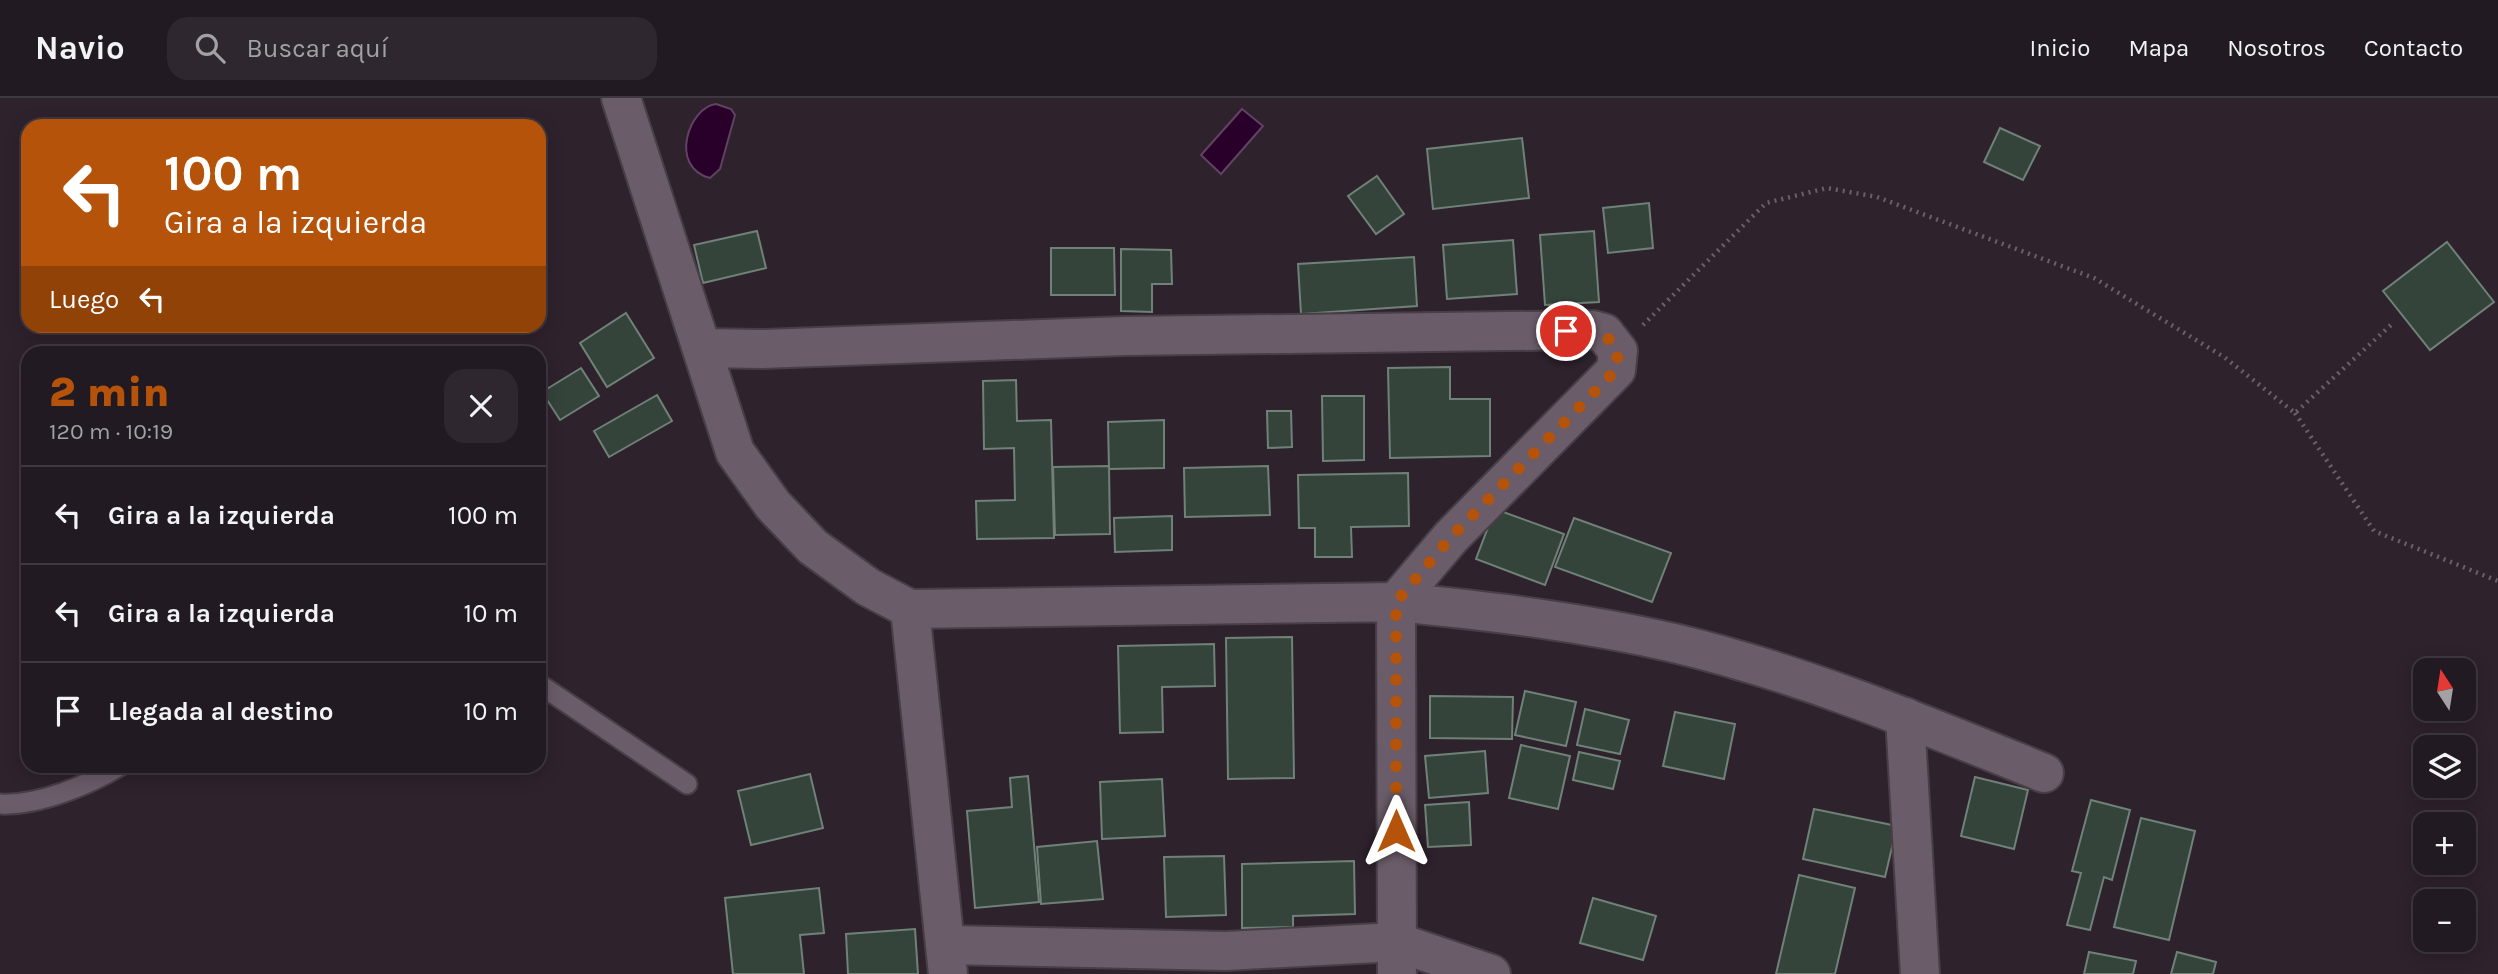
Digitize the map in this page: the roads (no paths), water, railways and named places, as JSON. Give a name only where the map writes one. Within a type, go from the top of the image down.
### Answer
[{"type":"street","points":[[621,98],[681,291],[704,348],[735,452],[773,505],[813,547],[868,587],[910,608],[1396,602],[1520,614],[1675,643],[1780,673],[1905,717],[2044,773]]},
{"type":"street","points":[[704,348],[762,349],[1125,336],[1593,330],[1604,333],[1618,351],[1616,370],[1451,537],[1396,602],[1396,958]]},
{"type":"street","points":[[910,608],[948,959],[1226,951],[1396,958],[1491,974]]},
{"type":"street","points":[[1905,717],[1920,974]]},
{"type":"lane","points":[[546,689],[687,783]]},
{"type":"lane","points":[[0,804],[49,795],[92,783],[108,773]]}]
